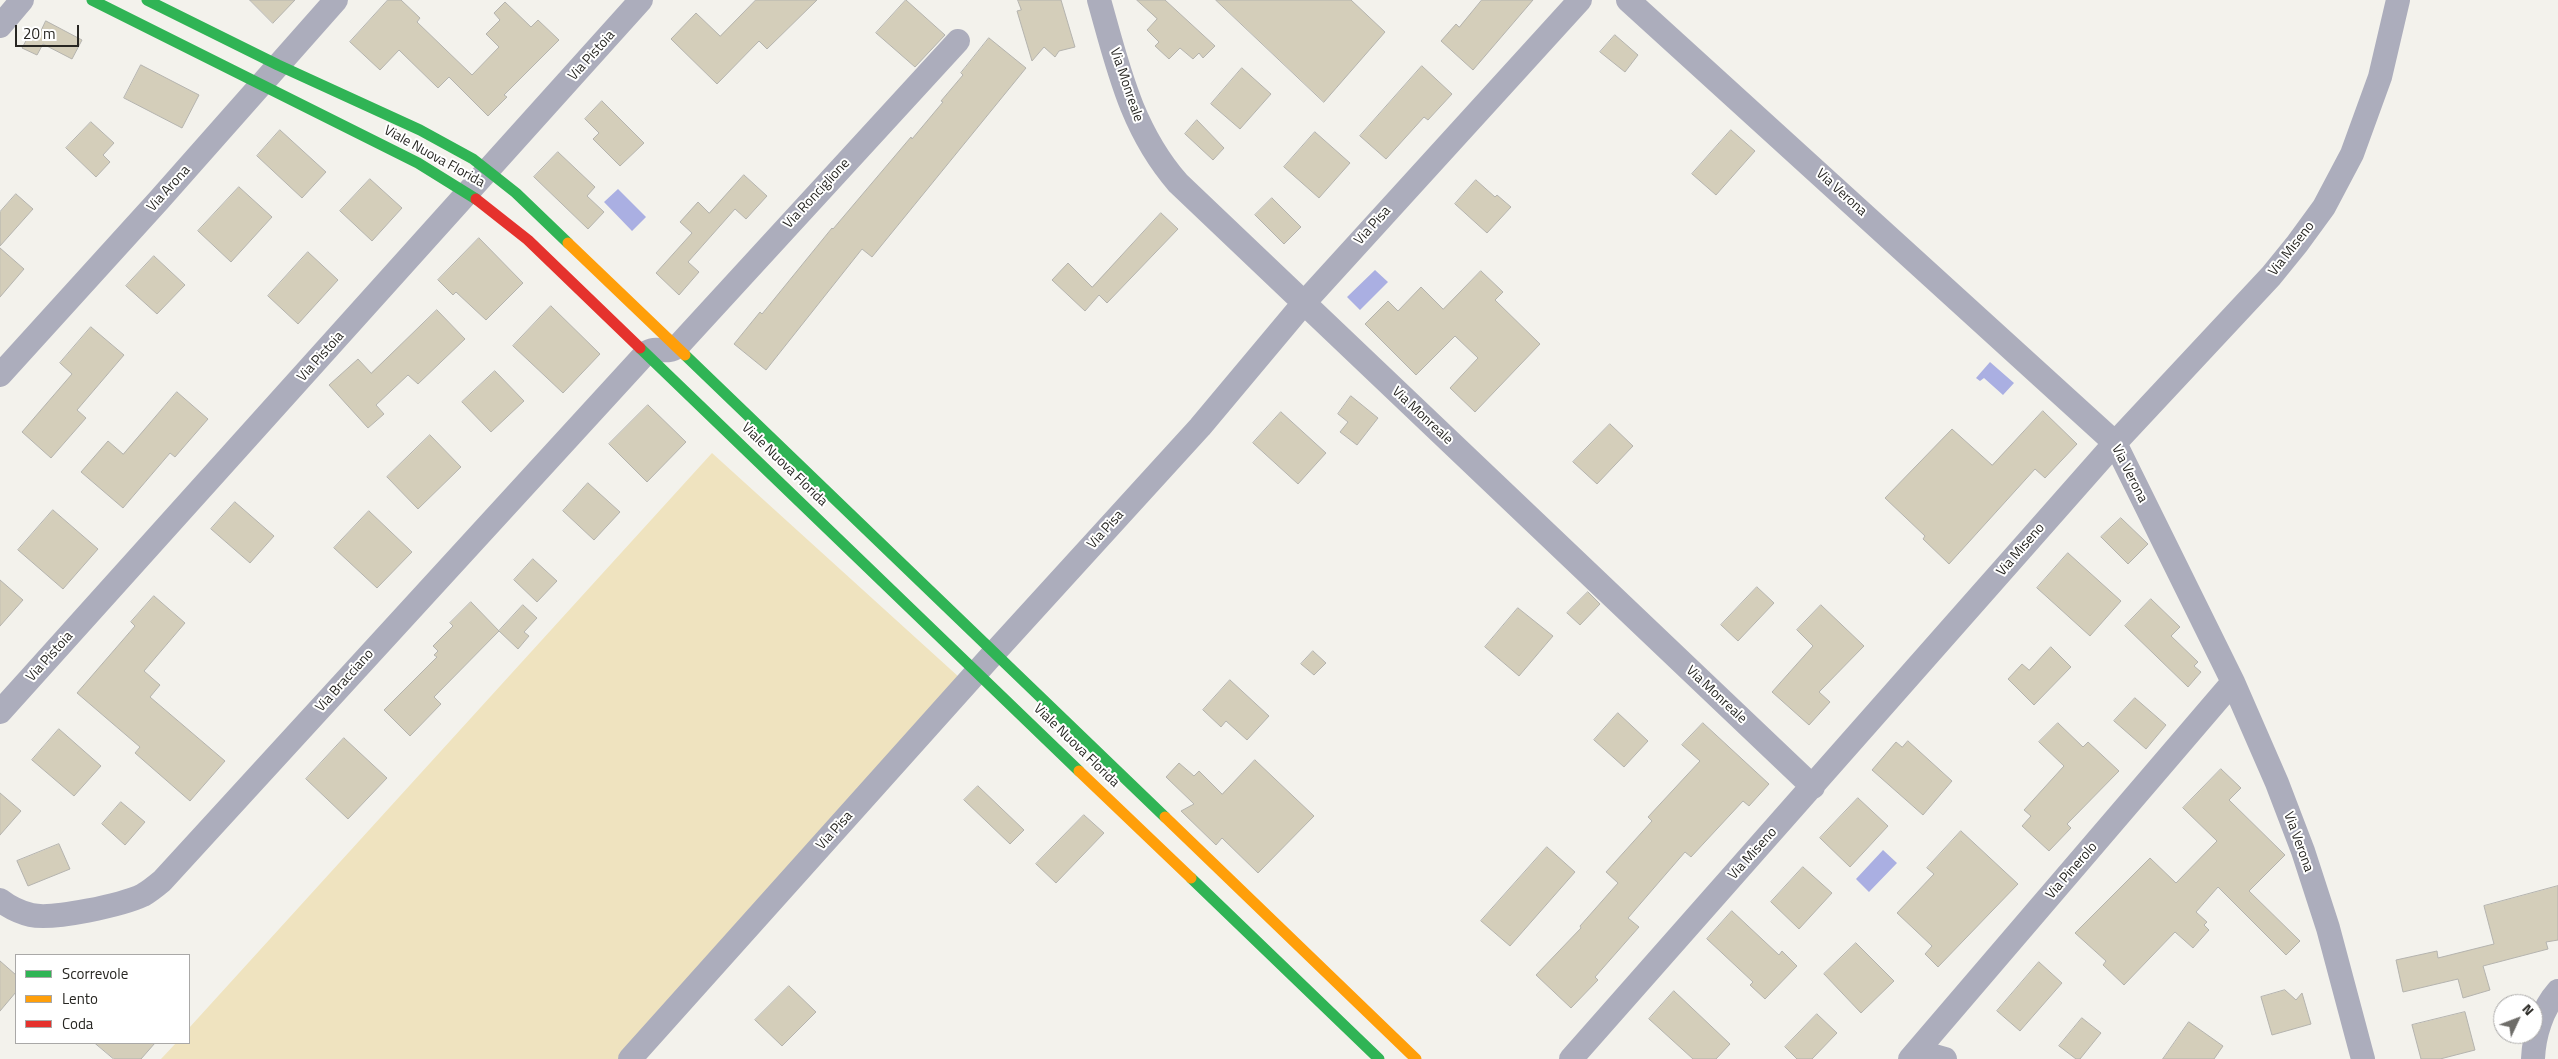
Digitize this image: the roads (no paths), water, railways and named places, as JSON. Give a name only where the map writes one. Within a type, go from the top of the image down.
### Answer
[{"type":"street","points":[[0,26],[22,0]]},
{"type":"street","name":"Viale Nuova Florida","points":[[92,0],[418,163],[470,192],[518,230],[771,473],[985,663],[1416,1059]]},
{"type":"street","name":"Viale Nuova Florida","points":[[147,0],[278,65],[420,130],[473,159],[531,207],[788,454],[985,663],[1378,1059]]},
{"type":"street","name":"Via Arona","points":[[0,376],[336,0]]},
{"type":"street","name":"Via Pistoia","points":[[0,712],[641,0]]},
{"type":"street","name":"Via Monreale","points":[[1099,0],[1129,103],[1137,122],[1156,154],[1191,197],[1813,787]]},
{"type":"street","name":"Via Pisa","points":[[630,1059],[985,663],[1200,428],[1303,304],[1580,0]]},
{"type":"street","name":"Via Verona","points":[[1628,0],[2114,443],[2233,682],[2303,851],[2332,944],[2363,1059]]},
{"type":"street","name":"Via Miseno","points":[[1571,1059],[1813,787],[2114,443],[2271,276],[2324,207],[2346,168],[2360,134],[2383,64],[2398,0]]},
{"type":"street","name":"Via Ronciglione","points":[[677,346],[958,41]]},
{"type":"street","points":[[646,353],[654,348],[670,350],[677,346]]},
{"type":"street","name":"Via Bracciano","points":[[0,900],[25,913],[46,916],[122,903],[144,894],[158,884],[646,353]]},
{"type":"street","points":[[771,473],[788,454]]},
{"type":"street","name":"Via Pinerolo","points":[[1913,1055],[2233,682]]},
{"type":"street","points":[[2533,1059],[2539,1026],[2548,1005],[2558,991]]},
{"type":"street","points":[[1913,1055],[1945,1059]]},
{"type":"water","points":[[618,189],[646,217],[632,231],[604,202]]},
{"type":"water","points":[[1375,270],[1388,282],[1360,310],[1347,297]]},
{"type":"water","points":[[1990,362],[2014,383],[2003,395],[1984,378],[1980,381],[1976,378]]},
{"type":"water","points":[[1883,850],[1897,863],[1869,892],[1856,879]]}]
